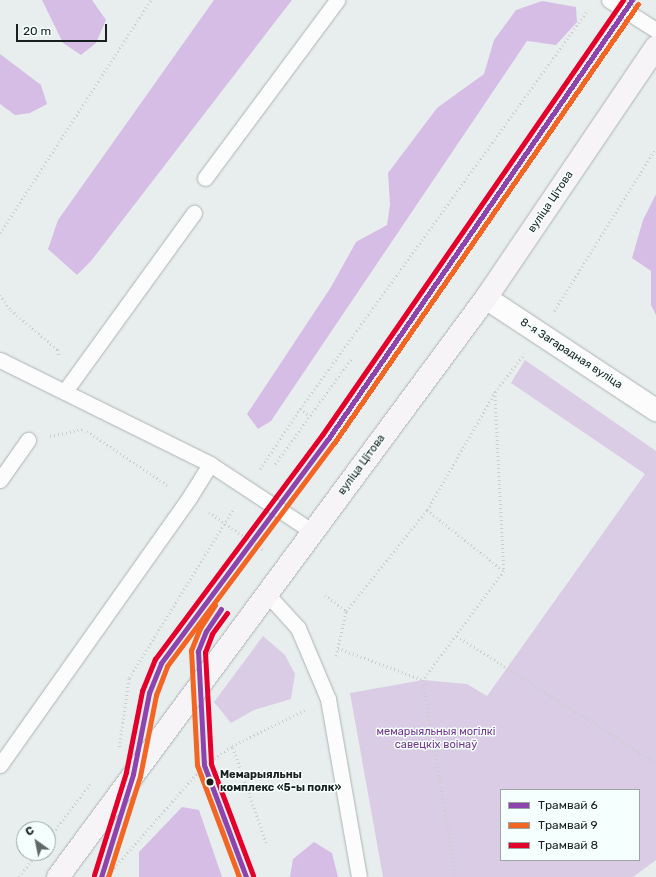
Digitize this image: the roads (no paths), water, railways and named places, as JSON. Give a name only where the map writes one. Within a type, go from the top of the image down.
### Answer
[{"type":"main road","name":"вуліца Цітова","points":[[58,877],[486,298],[656,47]]},
{"type":"street","name":"8-я Загарадная вуліца","points":[[486,298],[656,410]]},
{"type":"lane","points":[[205,178],[338,0]]},
{"type":"lane","points":[[609,0],[656,30]]},
{"type":"lane","points":[[65,391],[194,212]]},
{"type":"lane","points":[[0,360],[210,464],[248,487],[313,532]]},
{"type":"lane","points":[[0,480],[28,440]]},
{"type":"lane","points":[[0,765],[188,498],[210,464]]},
{"type":"lane","points":[[267,594],[298,628],[328,699],[359,877]]},
{"type":"tram line","name":"8","points":[[94,875],[126,772],[142,691],[155,659],[322,435],[623,0]]},
{"type":"tram line","name":"6","points":[[101,877],[133,774],[149,693],[161,663],[328,439],[632,0]]},
{"type":"tram line","name":"9","points":[[108,877],[140,776],[156,695],[167,666],[334,443],[638,4]]},
{"type":"tram line","name":"9","points":[[215,605],[200,628],[191,650],[197,765],[239,877]]},
{"type":"tram line","name":"6","points":[[221,609],[206,631],[198,651],[204,765],[246,877]]},
{"type":"tram line","name":"8","points":[[227,613],[212,634],[205,652],[211,764],[253,875]]},
{"type":"tram line","points":[[219,810],[237,877]]},
{"type":"place","name":"Мемарыяльны комплекс «5-ы полк»","points":[[210,782]]},
{"type":"park label","name":"мемарыяльныя могілкі савецкіх воінаў","points":[[436,739]]}]
